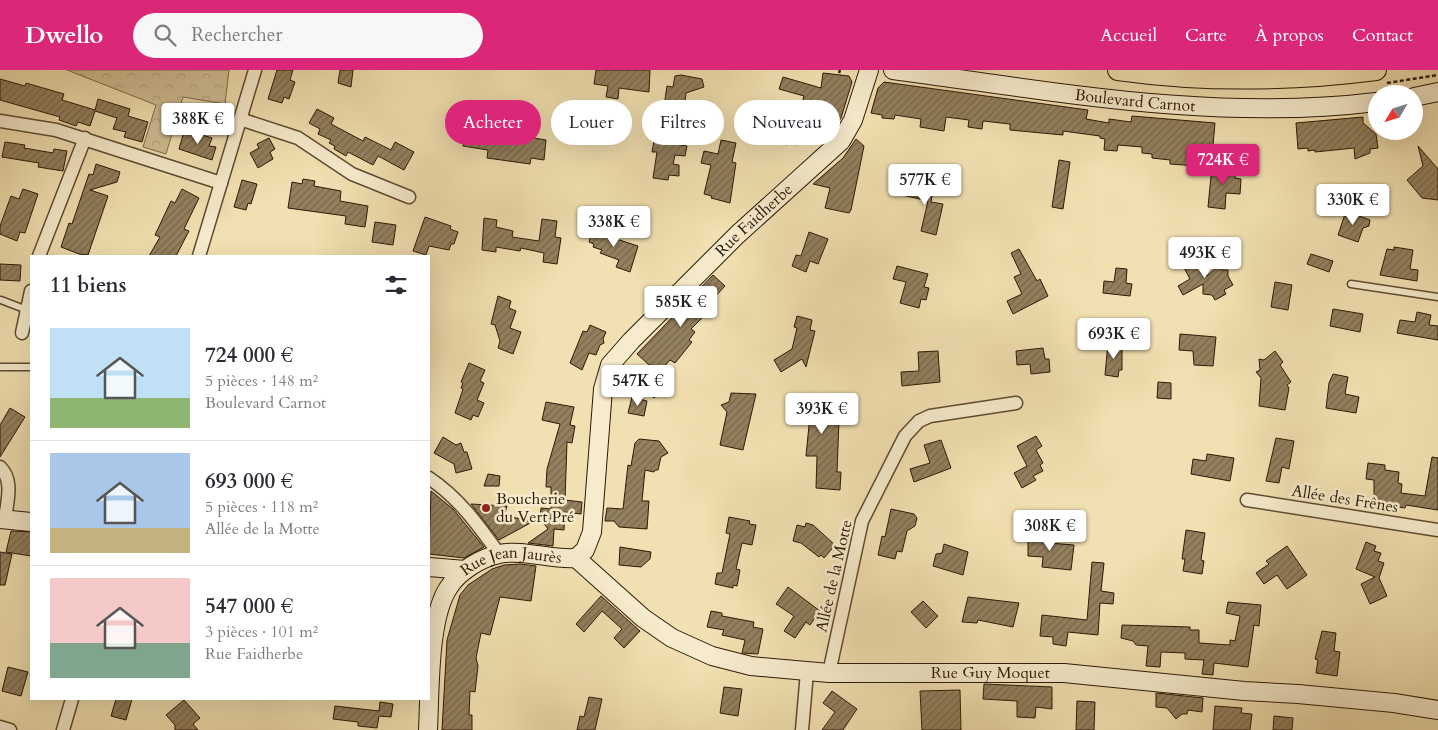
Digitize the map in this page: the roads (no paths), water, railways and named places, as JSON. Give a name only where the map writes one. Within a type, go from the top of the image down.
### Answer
[{"type":"main road","name":"Boulevard Carnot","points":[[1118,70],[1175,76],[1242,79],[1310,77],[1376,70]]},
{"type":"street","points":[[199,255],[255,70]]},
{"type":"street","name":"Rue Faidherbe","points":[[576,558],[585,550],[592,532],[603,389],[610,365],[631,341],[737,235],[841,140],[853,120],[869,70]]},
{"type":"street","name":"Boulevard Carnot","points":[[893,70],[1178,107],[1250,109],[1368,102]]},
{"type":"street","points":[[1423,95],[1438,92]]},
{"type":"street","points":[[240,119],[298,138],[352,174],[408,197]]},
{"type":"street","points":[[0,121],[46,127],[221,183]]},
{"type":"street","points":[[39,255],[85,138]]},
{"type":"street","points":[[22,333],[30,296]]},
{"type":"street","name":"Allée de la Motte","points":[[829,673],[862,521],[905,436],[919,421],[930,416],[1016,403]]},
{"type":"street","points":[[0,467],[6,474],[9,489],[2,519],[30,522]]},
{"type":"street","points":[[430,479],[446,489],[474,520],[499,554]]},
{"type":"street","name":"Allée des Frênes","points":[[1247,500],[1438,530]]},
{"type":"street","name":"Rue Jean Jaurès","points":[[430,698],[433,651],[439,611],[448,588],[465,570],[499,554],[576,558]]},
{"type":"street","name":"Rue Guy Moquet","points":[[576,558],[643,618],[672,638],[712,656],[732,662],[772,669],[829,673],[1064,673],[1244,691],[1394,703],[1438,710]]},
{"type":"street","points":[[430,567],[465,570]]},
{"type":"street","points":[[802,730],[807,672]]},
{"type":"street","points":[[63,730],[72,700]]},
{"type":"street","name":"Rue Jean Jaurès","points":[[428,730],[430,700]]},
{"type":"street","points":[[0,727],[10,730]]},
{"type":"lane","points":[[1351,284],[1438,297]]},
{"type":"lane","points":[[1,300],[27,310]]},
{"type":"lane","points":[[0,367],[30,367]]},
{"type":"place","name":"Boucherie du Vert Pré","points":[[486,508]]}]
